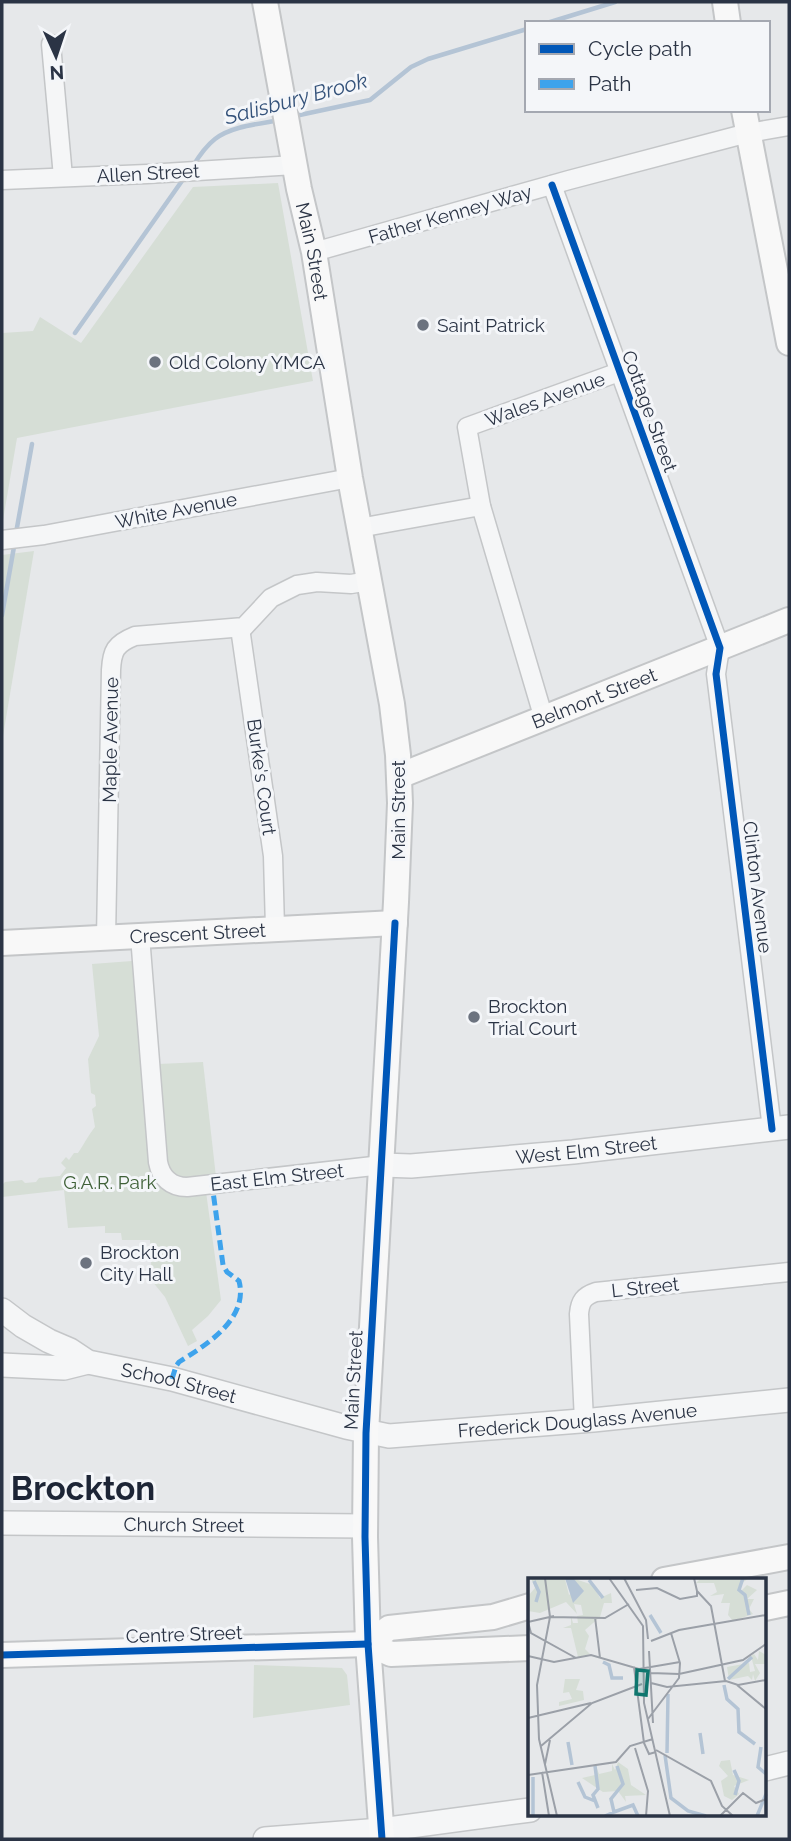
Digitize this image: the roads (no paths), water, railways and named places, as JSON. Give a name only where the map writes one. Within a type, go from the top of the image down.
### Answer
[{"type":"main road","name":"Main Street","points":[[265,2],[289,136],[314,252],[350,478],[392,704],[399,776],[400,803],[383,1165],[366,1433],[368,1643],[382,1835]]},
{"type":"main road","points":[[724,2],[728,21]]},
{"type":"main road","points":[[746,122],[789,343]]},
{"type":"main road","name":"Belmont Street","points":[[399,776],[789,620]]},
{"type":"main road","name":"Crescent Street","points":[[2,943],[395,923]]},
{"type":"main road","points":[[675,1578],[789,1557]]},
{"type":"main road","points":[[766,1608],[789,1603]]},
{"type":"main road","points":[[521,1609],[523,1648],[391,1654],[368,1643],[389,1628],[478,1619],[521,1609]]},
{"type":"main road","name":"Centre Street","points":[[2,1655],[368,1643]]},
{"type":"street","points":[[51,44],[63,177]]},
{"type":"street","name":"Father Kenney Way","points":[[314,252],[552,185],[746,122],[789,126]]},
{"type":"street","name":"Allen Street","points":[[2,180],[295,164]]},
{"type":"street","name":"Cottage Street","points":[[552,185],[720,648]]},
{"type":"street","name":"Wales Avenue","points":[[544,719],[481,506],[467,427],[619,372]]},
{"type":"street","name":"White Avenue","points":[[2,540],[44,535],[350,478]]},
{"type":"street","points":[[359,528],[481,506]]},
{"type":"street","points":[[240,628],[271,598],[297,585],[369,581]]},
{"type":"street","name":"Burke's Court","points":[[240,628],[274,856],[275,928]]},
{"type":"street","name":"Maple Avenue","points":[[106,938],[111,670],[114,651],[120,643],[135,636],[240,628]]},
{"type":"street","name":"Clinton Avenue","points":[[720,648],[716,674],[781,1128]]},
{"type":"street","name":"East Elm Street","points":[[139,936],[159,1165],[163,1176],[172,1184],[187,1187],[383,1165]]},
{"type":"street","name":"West Elm Street","points":[[383,1165],[411,1166],[573,1152],[781,1128]]},
{"type":"street","name":"L Street","points":[[584,1421],[579,1314],[583,1298],[596,1292],[789,1272]]},
{"type":"street","name":"School Street","points":[[2,1310],[23,1326],[70,1350],[88,1363],[172,1379],[366,1433]]},
{"type":"street","points":[[2,1365],[64,1368],[88,1363]]},
{"type":"street","name":"Frederick Douglass Avenue","points":[[366,1433],[389,1436],[424,1434],[789,1400]]},
{"type":"street","name":"Church Street","points":[[2,1523],[365,1526]]},
{"type":"street","points":[[766,1769],[789,1763]]},
{"type":"street","points":[[265,1839],[382,1835],[528,1810]]},
{"type":"waterway","name":"Salisbury Brook","points":[[553,21],[615,2]]},
{"type":"waterway","name":"Salisbury Brook","points":[[295,116],[370,100],[411,67],[428,59],[525,30]]},
{"type":"waterway","name":"Salisbury Brook","points":[[193,166],[215,139],[229,131],[280,120]]},
{"type":"waterway","name":"Salisbury Brook","points":[[75,333],[184,178]]},
{"type":"waterway","name":"Salisbury Brook","points":[[16,533],[32,444]]},
{"type":"waterway","name":"Salisbury Brook","points":[[2,615],[15,541]]},
{"type":"place","name":"Saint Patrick","points":[[423,325]]},
{"type":"place","name":"Old Colony YMCA","points":[[155,362]]},
{"type":"place","name":"Brockton Trial Court","points":[[474,1017]]},
{"type":"place","name":"Brockton City Hall","points":[[86,1263]]},
{"type":"district","name":"Brockton","points":[[83,1488]]},
{"type":"park label","name":"G.A.R. Park","points":[[110,1182]]}]
